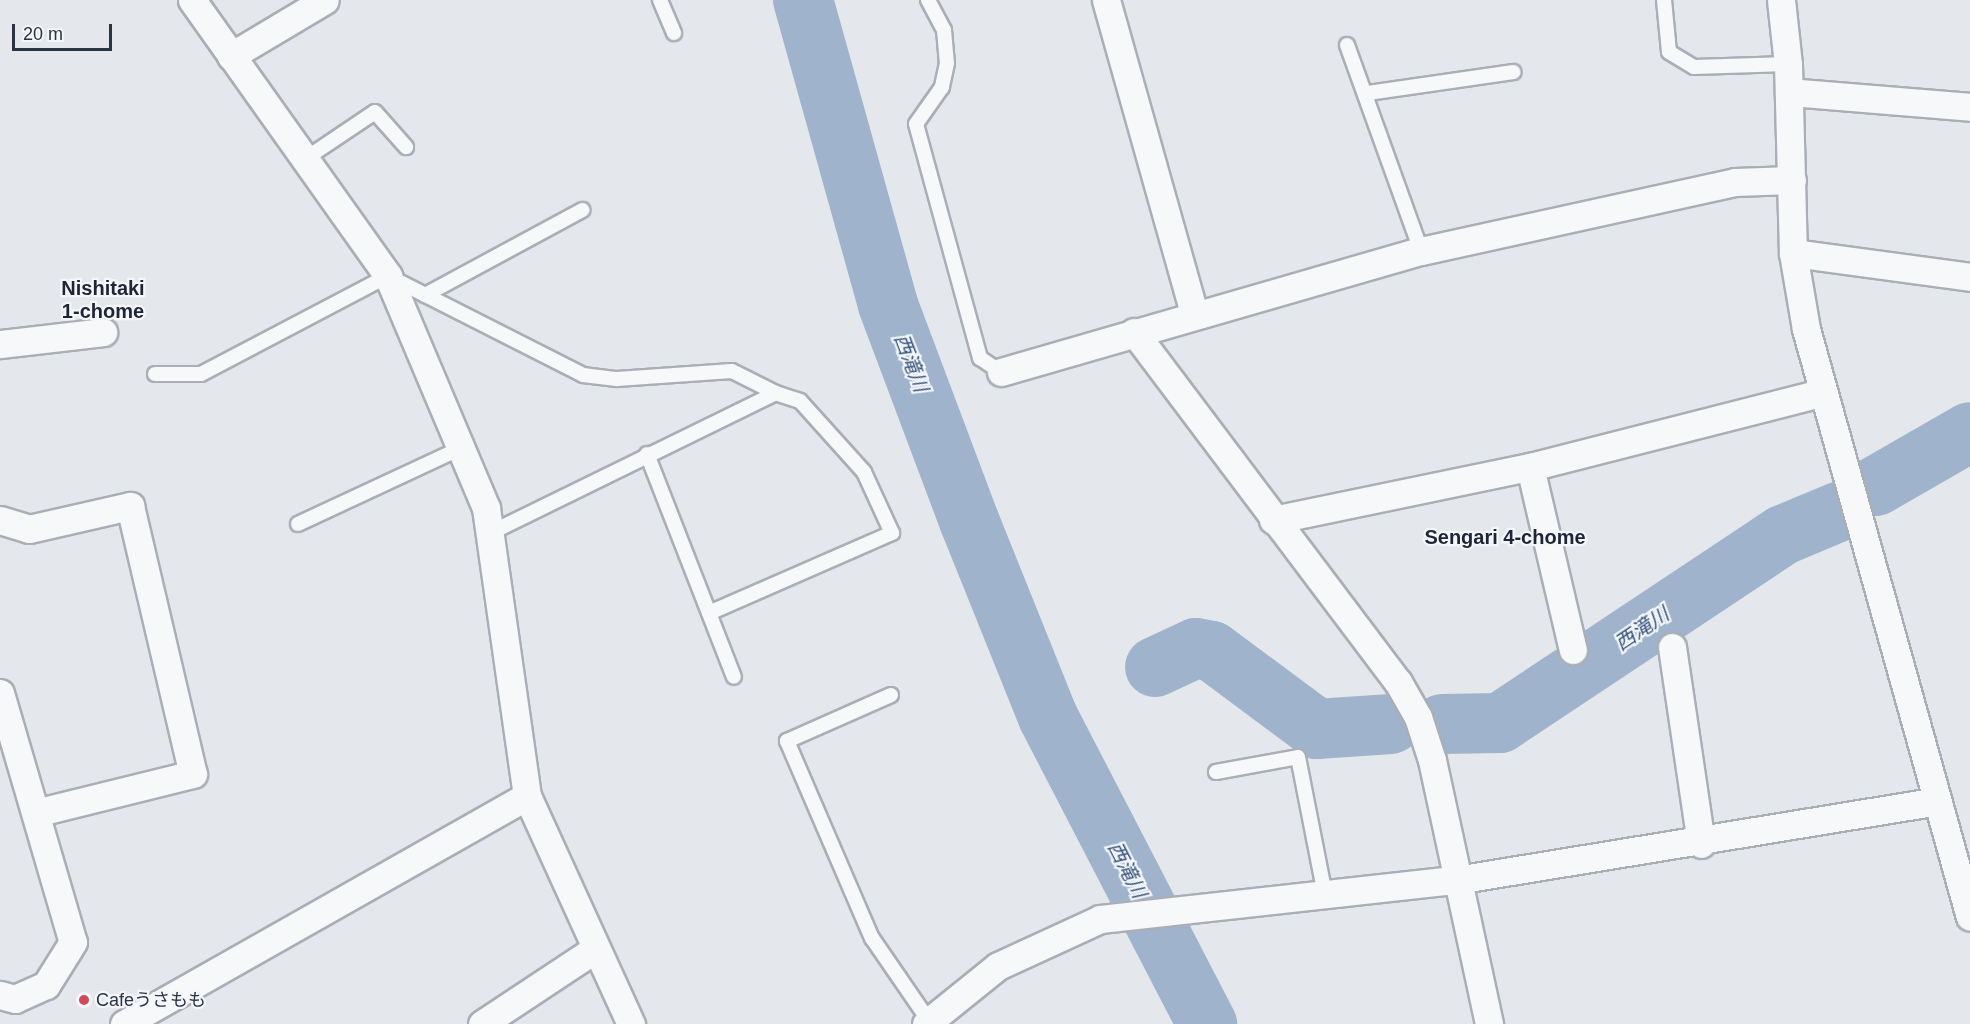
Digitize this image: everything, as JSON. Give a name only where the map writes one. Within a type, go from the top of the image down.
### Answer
[{"type":"street","points":[[192,0],[388,276],[486,508],[527,796],[594,950],[631,1024]]},
{"type":"street","points":[[231,56],[325,0]]},
{"type":"street","points":[[1106,0],[1194,313]]},
{"type":"street","points":[[1780,0],[1788,64],[1793,254],[1821,393],[1970,918]]},
{"type":"street","points":[[1789,92],[1970,107]]},
{"type":"street","points":[[1001,372],[1194,313],[1421,251],[1735,182],[1792,180]]},
{"type":"street","points":[[1793,254],[1970,277]]},
{"type":"street","points":[[1134,332],[1273,520],[1398,682],[1418,717],[1432,760],[1456,880],[1489,1024]]},
{"type":"street","points":[[0,344],[103,333]]},
{"type":"street","points":[[1273,520],[1530,467],[1821,393]]},
{"type":"street","points":[[1530,467],[1573,650]]},
{"type":"street","points":[[0,520],[29,529],[130,506],[193,774],[39,812]]},
{"type":"street","points":[[1672,647],[1701,844]]},
{"type":"street","points":[[0,995],[15,999],[46,986],[73,942],[39,812],[2,705]]},
{"type":"street","points":[[123,1024],[527,796]]},
{"type":"street","points":[[929,1023],[998,966],[1100,919],[1456,880],[1701,844],[1938,801]]},
{"type":"street","points":[[482,1024],[594,950]]},
{"type":"lane","points":[[660,0],[674,33]]},
{"type":"lane","points":[[928,0],[944,30],[947,63],[942,87],[916,124],[980,358],[1001,372]]},
{"type":"lane","points":[[1664,0],[1669,52],[1694,67],[1788,64]]},
{"type":"lane","points":[[1347,45],[1368,93],[1421,251]]},
{"type":"lane","points":[[1368,93],[1513,72]]},
{"type":"lane","points":[[305,159],[375,112],[406,147]]},
{"type":"lane","points":[[425,295],[582,210]]},
{"type":"lane","points":[[155,374],[201,374],[388,276],[583,375],[617,379],[732,371],[776,393],[800,401],[864,472],[892,533],[709,613]]},
{"type":"lane","points":[[490,533],[647,454],[776,393]]},
{"type":"lane","points":[[298,524],[461,448]]},
{"type":"lane","points":[[647,454],[734,677]]},
{"type":"lane","points":[[891,695],[787,741],[872,938],[929,1023]]},
{"type":"lane","points":[[1216,772],[1298,758],[1325,895]]},
{"type":"waterway","name":"西滝川","points":[[803,0],[888,305],[970,523],[1048,717],[1207,1024]]},
{"type":"waterway","name":"西滝川","points":[[1876,486],[1970,432]]},
{"type":"waterway","name":"西滝川","points":[[1442,724],[1500,723],[1783,535],[1838,512]]},
{"type":"waterway","name":"西滝川","points":[[1155,667],[1196,648],[1212,651],[1317,729],[1391,724]]},
{"type":"place","name":"Cafeうさもも","points":[[84,1000]]},
{"type":"district","name":"Nishitaki 1-chome","points":[[103,300]]},
{"type":"district","name":"Sengari 4-chome","points":[[1505,537]]}]
